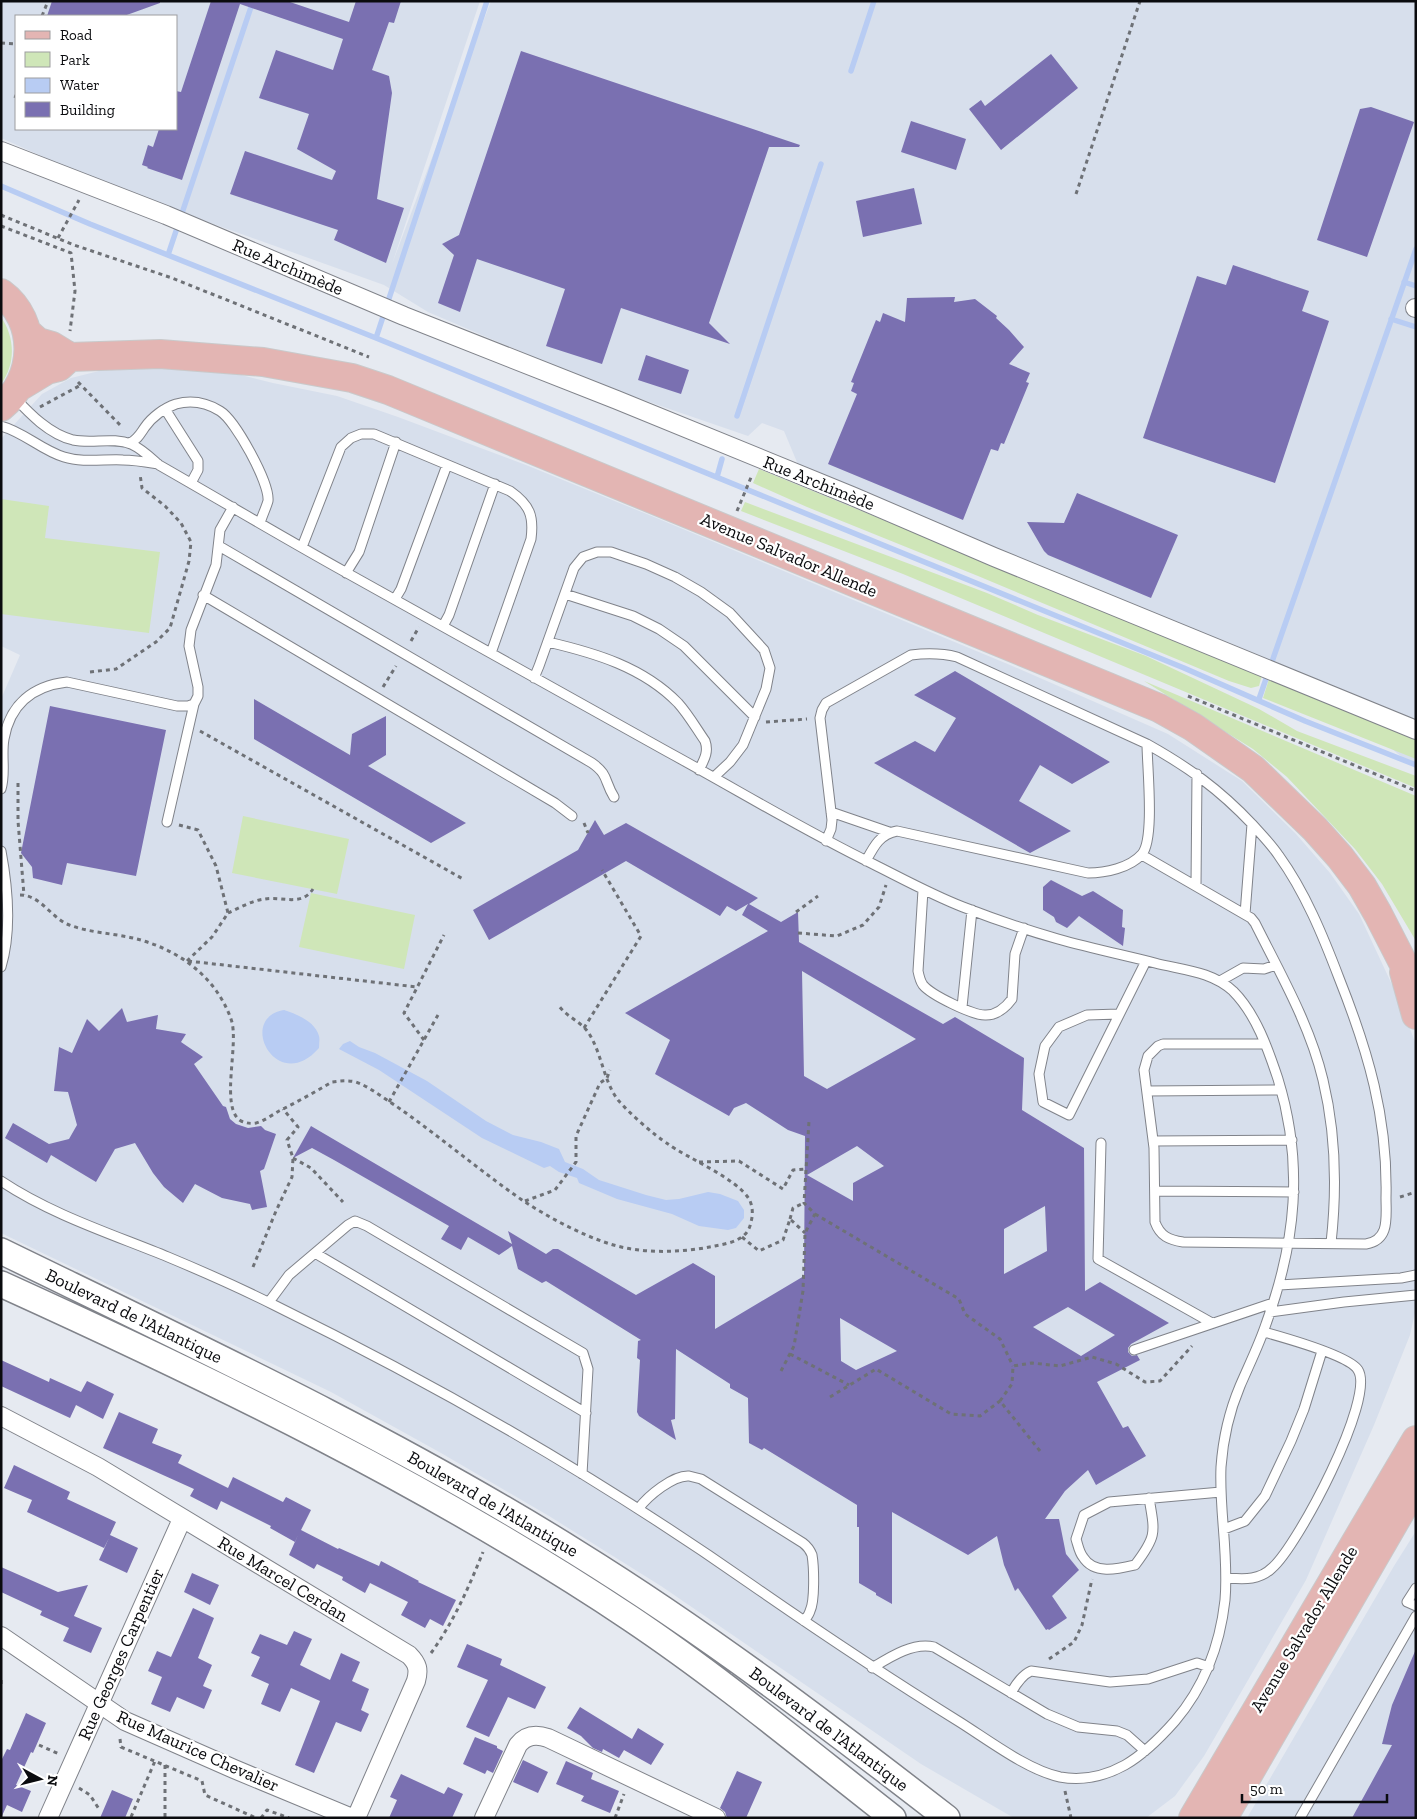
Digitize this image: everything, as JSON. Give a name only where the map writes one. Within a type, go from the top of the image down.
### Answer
[{"type":"main road","points":[[1,293],[15,307],[27,332],[29,346],[25,374],[11,396]]},
{"type":"main road","points":[[27,332],[38,342],[52,346],[70,357]]},
{"type":"main road","name":"Avenue Salvador Allende","points":[[11,396],[47,370],[59,367],[70,357],[160,354],[263,362],[344,376],[388,390],[1159,708],[1193,728],[1252,769],[1340,857],[1362,886],[1416,988]]},
{"type":"main road","name":"Avenue Salvador Allende","points":[[1400,959],[1416,1014]]},
{"type":"main road","name":"Boulevard de l'Atlantique","points":[[1,1251],[249,1371],[340,1418],[546,1534],[638,1592],[731,1655],[848,1740],[947,1818]]},
{"type":"main road","name":"Boulevard de l'Atlantique","points":[[1,1284],[102,1329],[245,1399],[330,1442],[497,1534],[631,1619],[708,1674],[893,1818]]},
{"type":"main road","name":"Avenue Salvador Allende","points":[[1193,1818],[1416,1440]]},
{"type":"main road","name":"Avenue Salvador Allende","points":[[1223,1818],[1416,1485]]},
{"type":"street","name":"Rue Archimède","points":[[1,151],[166,215],[404,316],[759,458],[1416,730]]},
{"type":"street","name":"Rue Marcel Cerdan","points":[[1,1416],[98,1467],[409,1655],[418,1666]]},
{"type":"street","name":"Rue Georges Carpentier","points":[[48,1818],[182,1519]]},
{"type":"street","name":"Rue Maurice Chevalier","points":[[1,1636],[125,1722],[354,1818]]},
{"type":"street","points":[[354,1818],[416,1681],[418,1666]]},
{"type":"street","points":[[484,1818],[518,1745],[522,1740],[533,1735],[548,1738],[716,1818]]},
{"type":"lane","points":[[1,1181],[26,1196],[110,1235],[167,1257],[269,1302],[392,1365],[478,1413],[639,1508],[872,1668],[1009,1753],[1040,1770],[1062,1777],[1083,1778],[1114,1771],[1145,1751],[1160,1738],[1186,1707],[1201,1684],[1208,1667],[1221,1627],[1226,1578],[1221,1464],[1228,1418],[1236,1395],[1264,1332],[1279,1285],[1289,1242],[1294,1192],[1292,1140],[1288,1114],[1265,1044],[1253,1019],[1238,996],[1220,981],[1200,973],[1054,938],[972,910],[923,890],[826,840],[346,573],[159,465],[144,451],[130,444],[73,440],[56,434],[29,414],[11,396]]},
{"type":"lane","points":[[130,444],[138,439],[145,426],[154,417],[175,405],[200,403],[222,412],[231,420],[262,474],[268,500],[260,523]]},
{"type":"lane","points":[[165,410],[198,460],[198,470],[191,483]]},
{"type":"lane","points":[[1,426],[10,428],[47,450],[66,458],[136,460],[159,465]]},
{"type":"lane","points":[[302,547],[341,447],[351,438],[361,434],[374,434],[396,442],[495,484],[519,497],[530,510],[533,523],[531,539],[526,558],[491,653]]},
{"type":"lane","points":[[346,573],[359,552],[396,442]]},
{"type":"lane","points":[[395,600],[401,589],[447,465]]},
{"type":"lane","points":[[444,626],[495,484]]},
{"type":"lane","points":[[167,822],[194,704],[198,696],[198,687],[189,646],[191,630],[216,565],[220,530],[233,507]]},
{"type":"lane","points":[[219,546],[592,763],[601,769],[614,797]]},
{"type":"lane","points":[[534,678],[574,568],[583,557],[597,552],[611,552],[646,564],[675,577],[701,592],[730,613],[764,650],[770,668],[769,678],[743,745],[730,762],[714,777]]},
{"type":"lane","points":[[565,594],[586,599],[633,616],[660,629],[684,646],[754,720]]},
{"type":"lane","points":[[203,595],[546,798],[572,816]]},
{"type":"lane","points":[[548,642],[616,662],[643,675],[665,690],[679,705],[707,746],[699,770]]},
{"type":"lane","points":[[826,840],[831,829],[831,812],[820,718],[822,710],[826,703],[912,656],[927,653],[943,653],[958,657],[1146,744],[1197,774],[1226,798],[1280,856],[1323,938],[1360,1036],[1378,1095],[1382,1129],[1386,1220],[1380,1238],[1374,1243],[1173,1240],[1164,1237],[1158,1230],[1155,1222],[1156,1191],[1153,1141],[1144,1070],[1148,1056],[1158,1046],[1176,1043],[1265,1044]]},
{"type":"lane","points":[[1,789],[4,780],[4,740],[8,723],[15,709],[24,699],[39,689],[67,682],[177,706],[194,704]]},
{"type":"lane","points":[[831,812],[889,832],[897,831],[914,834],[1088,873],[1116,870],[1142,855],[1146,844],[1149,830],[1146,744]]},
{"type":"lane","points":[[1196,886],[1197,774]]},
{"type":"lane","points":[[1246,914],[1252,824]]},
{"type":"lane","points":[[866,861],[880,838],[889,832]]},
{"type":"lane","points":[[1,853],[7,895],[4,908],[7,934],[1,967]]},
{"type":"lane","points":[[1142,855],[1246,914],[1255,923],[1276,965],[1312,1046],[1323,1080],[1329,1112],[1335,1174],[1335,1206],[1331,1243]]},
{"type":"lane","points":[[923,890],[918,971],[920,980],[930,991],[980,1015],[996,1013],[1012,999],[1015,954],[1024,928]]},
{"type":"lane","points":[[962,1007],[972,910]]},
{"type":"lane","points":[[1120,1014],[1087,1015],[1059,1027],[1045,1046],[1039,1074],[1043,1102],[1069,1115],[1120,1014],[1146,961]]},
{"type":"lane","points":[[1220,981],[1243,968],[1264,968],[1276,965]]},
{"type":"lane","points":[[1147,1091],[1281,1090]]},
{"type":"lane","points":[[1153,1141],[1292,1140]]},
{"type":"lane","points":[[1101,1143],[1098,1259],[1212,1324]]},
{"type":"lane","points":[[1156,1191],[1294,1192]]},
{"type":"lane","points":[[269,1302],[289,1275],[355,1221],[583,1353],[588,1368],[582,1474]]},
{"type":"lane","points":[[315,1253],[586,1413]]},
{"type":"lane","points":[[1279,1285],[1401,1278],[1416,1275]]},
{"type":"lane","points":[[1270,1312],[1416,1295]]},
{"type":"lane","points":[[1134,1350],[1273,1303]]},
{"type":"lane","points":[[1226,1578],[1249,1579],[1259,1577],[1272,1569],[1285,1555],[1317,1500],[1344,1443],[1357,1404],[1362,1379],[1358,1369],[1349,1362],[1264,1332]]},
{"type":"lane","points":[[1224,1529],[1245,1522],[1265,1496],[1294,1433],[1322,1351]]},
{"type":"lane","points":[[639,1508],[653,1493],[676,1479],[688,1476],[701,1479],[803,1542],[812,1555],[813,1567],[812,1604],[810,1612],[804,1621]]},
{"type":"lane","points":[[1149,1498],[1153,1524],[1152,1540],[1135,1565],[1113,1570],[1094,1566],[1082,1557],[1076,1539],[1084,1515],[1109,1502],[1149,1498],[1221,1492]]},
{"type":"lane","points":[[1416,1588],[1408,1602],[1416,1606]]},
{"type":"lane","points":[[1300,1818],[1416,1616]]},
{"type":"lane","points":[[872,1668],[915,1646],[924,1644],[934,1647],[1062,1722],[1078,1727],[1117,1731],[1127,1735],[1145,1751]]},
{"type":"lane","points":[[1011,1693],[1020,1679],[1031,1671],[1110,1682],[1148,1679],[1197,1663],[1208,1667]]},
{"type":"path","points":[[42,15],[48,1]]},
{"type":"path","points":[[1076,194],[1140,1]]},
{"type":"path","points":[[1,44],[15,44]]},
{"type":"path","points":[[1,215],[59,236],[80,197]]},
{"type":"path","points":[[1,226],[71,253]]},
{"type":"path","points":[[74,245],[71,253],[75,291],[69,333],[69,373],[124,428],[130,444]]},
{"type":"path","points":[[736,512],[759,458]]},
{"type":"path","points":[[84,685],[86,672],[116,669],[156,642],[170,628],[189,561],[191,542],[188,536],[181,523],[165,506],[142,488],[140,470],[136,460]]},
{"type":"path","points":[[382,688],[396,666]]},
{"type":"path","points":[[754,720],[820,718]]},
{"type":"path","points":[[189,725],[463,879]]},
{"type":"path","points":[[18,778],[18,821],[24,895]]},
{"type":"path","points":[[167,822],[198,830],[216,866],[228,913]]},
{"type":"path","points":[[584,1028],[641,936],[602,870]]},
{"type":"path","points":[[798,933],[837,936],[864,925],[879,907],[890,873]]},
{"type":"path","points":[[187,961],[212,937],[228,913],[265,898],[297,900],[311,893],[313,889]]},
{"type":"path","points":[[7,895],[24,895],[36,899],[67,924],[137,939],[161,947],[187,961],[213,986],[232,1020],[234,1032],[231,1073],[232,1108],[234,1114],[243,1122],[254,1123],[332,1082],[344,1080],[356,1082],[389,1102],[524,1201],[589,1237],[629,1249],[652,1251],[695,1249],[731,1243],[742,1237],[750,1228],[752,1219],[752,1209],[749,1200],[731,1182],[666,1143],[618,1100],[588,1033],[564,1013],[559,1006]]},
{"type":"path","points":[[796,912],[818,896]]},
{"type":"path","points":[[424,1040],[404,1013],[444,935]]},
{"type":"path","points":[[187,961],[417,987]]},
{"type":"path","points":[[389,1102],[438,1015]]},
{"type":"path","points":[[524,1201],[555,1190],[576,1162],[576,1136],[600,1083],[607,1078],[610,1070]]},
{"type":"path","points":[[253,1267],[292,1177],[293,1158],[286,1140],[298,1127],[283,1109]]},
{"type":"path","points":[[809,1121],[804,1203],[815,1214],[959,1299],[965,1314],[1000,1339],[1013,1366],[1012,1384],[1000,1401],[980,1416],[950,1414],[876,1369],[830,1397]]},
{"type":"path","points":[[293,1158],[311,1168],[343,1202]]},
{"type":"path","points":[[697,1162],[739,1161],[783,1189],[793,1170],[806,1169]]},
{"type":"path","points":[[742,1237],[759,1251],[783,1240],[793,1208],[804,1203]]},
{"type":"path","points":[[781,1371],[794,1346],[803,1291],[804,1233],[815,1214]]},
{"type":"path","points":[[790,1219],[804,1233]]},
{"type":"path","points":[[1013,1366],[1032,1362],[1060,1366],[1092,1357],[1116,1364],[1145,1382],[1160,1381],[1212,1324]]},
{"type":"path","points":[[790,1354],[849,1385]]},
{"type":"path","points":[[1000,1401],[1040,1451]]},
{"type":"path","points":[[418,1666],[439,1642],[467,1591],[485,1546]]},
{"type":"path","points":[[1031,1671],[1074,1642],[1082,1625],[1094,1566]]},
{"type":"path","points":[[112,1736],[120,1738],[121,1748],[202,1781],[205,1795],[256,1818]]},
{"type":"path","points":[[39,1745],[62,1755]]},
{"type":"path","points":[[131,1817],[155,1761]]},
{"type":"path","points":[[165,1765],[165,1818]]},
{"type":"path","points":[[1062,1777],[1071,1818]]},
{"type":"path","points":[[615,1818],[632,1778]]},
{"type":"path","points":[[76,1786],[90,1795],[99,1809]]},
{"type":"path","points":[[261,1818],[267,1810],[288,1818]]},
{"type":"shaded area","points":[[1,1],[480,1],[392,264],[491,1],[1416,1],[1416,769],[1303,674],[799,467],[784,431],[762,423],[748,436],[597,384],[428,312],[384,285],[205,221],[73,170],[1,138]]},
{"type":"shaded area","points":[[160,368],[225,371],[337,396],[398,417],[526,465],[654,517],[1010,665],[1168,734],[1242,781],[1296,834],[1330,873],[1359,914],[1401,1004],[1416,1045],[1416,1308],[1410,1335],[1374,1425],[1306,1580],[1204,1756],[1175,1796],[1146,1818],[1014,1818],[921,1764],[661,1586],[549,1516],[441,1453],[331,1392],[1,1233],[1,699],[20,655],[1,646],[1,439],[42,394],[71,378],[107,369]]},
{"type":"shaded area","points":[[1416,1531],[1416,1818],[1247,1818],[1394,1566]]},
{"type":"green space","points":[[1,317],[9,333],[12,350],[9,368],[1,384]]},
{"type":"green space","points":[[759,469],[1262,675],[1259,686],[1251,688],[1229,681],[807,507],[753,483]]},
{"type":"green space","points":[[1,499],[49,506],[45,538],[160,552],[149,633],[1,614]]},
{"type":"green space","points":[[745,502],[987,593],[1038,615],[1146,656],[1259,709],[1297,731],[1416,776],[1416,788],[903,574],[741,511]]},
{"type":"green space","points":[[1269,679],[1416,738],[1416,759],[1263,698]]},
{"type":"green space","points":[[1144,681],[1416,796],[1416,941],[1382,884],[1355,849],[1287,777],[1253,749]]},
{"type":"green space","points":[[243,816],[349,839],[337,894],[232,873]]},
{"type":"green space","points":[[311,893],[415,915],[404,969],[299,947]]},
{"type":"water","points":[[284,1010],[309,1022],[314,1026],[319,1036],[319,1048],[303,1060],[289,1063],[277,1059],[268,1050],[263,1038],[263,1026],[270,1016]]},
{"type":"water","points":[[350,1041],[427,1081],[486,1121],[513,1135],[559,1149],[565,1162],[583,1169],[599,1180],[666,1200],[708,1192],[720,1194],[738,1201],[744,1210],[744,1218],[736,1228],[728,1230],[699,1226],[672,1214],[617,1199],[579,1183],[577,1178],[559,1172],[550,1166],[544,1168],[482,1138],[379,1070],[339,1049],[343,1044]]},
{"type":"building","points":[[52,1],[160,1],[160,3],[127,15],[47,15]]},
{"type":"building","points":[[211,1],[287,1],[349,22],[356,1],[401,1],[394,23],[389,22],[372,70],[389,76],[392,93],[377,199],[404,208],[386,263],[334,240],[338,230],[230,194],[245,151],[332,180],[336,171],[297,149],[309,114],[259,98],[276,50],[333,70],[343,39],[240,4],[182,180],[142,165],[148,145],[153,147],[159,130],[178,130],[178,91],[181,92]]},
{"type":"building","points":[[521,51],[800,145],[799,147],[769,147],[709,323],[730,344],[621,308],[602,364],[546,346],[565,289],[477,259],[460,312],[438,303],[454,255],[442,244],[459,235]]},
{"type":"building","points":[[1051,54],[1078,88],[1001,150],[969,109],[981,100],[985,106]]},
{"type":"building","points":[[1371,107],[1414,122],[1367,257],[1317,240],[1360,109]]},
{"type":"building","points":[[911,121],[966,139],[956,170],[901,152]]},
{"type":"building","points":[[914,188],[922,224],[863,237],[856,201]]},
{"type":"building","points":[[1233,265],[1309,291],[1302,311],[1329,321],[1275,483],[1143,438],[1197,276],[1226,285]]},
{"type":"building","points":[[955,297],[954,302],[975,299],[997,316],[996,318],[1024,347],[1009,364],[1030,373],[1026,382],[1029,383],[1004,444],[1001,443],[998,451],[991,449],[963,520],[828,464],[857,394],[851,391],[854,383],[851,382],[876,320],[880,322],[883,313],[905,322],[907,298]]},
{"type":"building","points":[[646,355],[689,370],[681,394],[638,380]]},
{"type":"building","points":[[1077,493],[1178,535],[1151,598],[1048,555],[1044,551],[1027,522],[1064,523]]},
{"type":"building","points":[[955,671],[1110,762],[1072,784],[1040,765],[1019,801],[1071,831],[1030,853],[874,763],[915,741],[935,752],[956,718],[914,695]]},
{"type":"building","points":[[254,699],[350,755],[352,734],[386,716],[386,755],[368,766],[466,823],[431,843],[254,739]]},
{"type":"building","points":[[50,706],[166,730],[136,876],[67,863],[62,885],[33,878],[32,867],[21,853]]},
{"type":"building","points":[[595,820],[604,835],[626,823],[758,898],[749,904],[781,922],[798,912],[799,942],[943,1024],[955,1017],[1024,1058],[1022,1110],[1084,1148],[1085,1291],[1100,1282],[1169,1323],[1131,1344],[1128,1352],[1132,1356],[1137,1355],[1140,1360],[1097,1382],[1123,1428],[1128,1426],[1146,1456],[1096,1485],[1088,1470],[1065,1491],[1045,1519],[1059,1519],[1066,1554],[1079,1570],[1052,1596],[1067,1618],[1049,1630],[1046,1630],[1018,1588],[1015,1591],[1004,1565],[997,1536],[968,1555],[892,1512],[892,1604],[876,1595],[876,1593],[859,1583],[857,1505],[764,1448],[762,1450],[749,1443],[748,1398],[730,1388],[730,1384],[676,1349],[675,1419],[671,1420],[676,1440],[639,1416],[637,1412],[640,1360],[637,1358],[638,1341],[641,1340],[546,1281],[542,1283],[518,1269],[512,1246],[499,1255],[468,1237],[461,1250],[441,1239],[449,1226],[334,1160],[312,1148],[293,1158],[311,1126],[512,1244],[508,1231],[546,1254],[553,1249],[558,1249],[636,1295],[693,1263],[715,1276],[715,1329],[804,1276],[805,1136],[788,1130],[746,1103],[734,1108],[729,1116],[655,1074],[670,1040],[625,1013],[768,931],[742,915],[748,904],[736,911],[727,906],[720,916],[626,861],[489,940],[473,910],[578,850]],"holes":[[[802,971],[916,1039],[827,1089],[804,1076]],[[857,1146],[884,1166],[853,1183],[853,1201],[807,1175]],[[1045,1206],[1047,1251],[1004,1274],[1004,1229]],[[1068,1307],[1115,1335],[1081,1356],[1033,1327]],[[840,1318],[897,1351],[856,1370],[841,1361]]]},
{"type":"building","points":[[1051,880],[1082,896],[1093,891],[1123,910],[1122,927],[1125,928],[1123,946],[1079,916],[1067,928],[1056,922],[1054,917],[1043,910],[1043,887]]},
{"type":"building","points":[[122,1008],[127,1022],[158,1015],[156,1029],[186,1034],[181,1042],[203,1057],[194,1064],[223,1106],[226,1107],[230,1119],[236,1124],[248,1128],[261,1126],[265,1130],[276,1134],[264,1169],[260,1171],[267,1207],[252,1210],[250,1204],[222,1198],[195,1184],[183,1203],[164,1187],[135,1143],[115,1149],[96,1182],[51,1155],[47,1163],[5,1138],[13,1123],[49,1144],[69,1139],[77,1125],[68,1092],[54,1091],[59,1047],[72,1053],[87,1019],[99,1031]]},
{"type":"building","points":[[1,1360],[49,1382],[50,1378],[81,1392],[87,1381],[114,1394],[103,1419],[76,1405],[70,1418],[1,1386]]},
{"type":"building","points":[[119,1412],[158,1429],[152,1443],[182,1455],[178,1463],[228,1488],[233,1477],[283,1502],[286,1497],[311,1510],[301,1530],[338,1549],[379,1566],[381,1561],[418,1582],[456,1600],[443,1626],[430,1619],[425,1628],[401,1615],[408,1602],[370,1583],[365,1593],[342,1580],[343,1577],[317,1564],[314,1569],[289,1555],[295,1542],[270,1528],[271,1526],[221,1501],[217,1510],[190,1496],[194,1489],[103,1448]]},
{"type":"building","points":[[14,1465],[70,1492],[67,1499],[116,1522],[110,1535],[138,1548],[127,1573],[99,1560],[109,1538],[104,1548],[27,1512],[32,1500],[4,1488]]},
{"type":"building","points":[[1,1567],[58,1592],[88,1585],[69,1627],[74,1616],[102,1628],[91,1653],[63,1641],[69,1628],[40,1615],[42,1611],[1,1592]]},
{"type":"building","points":[[192,1573],[219,1585],[210,1605],[184,1592]]},
{"type":"building","points":[[193,1608],[214,1618],[198,1658],[212,1665],[203,1686],[212,1690],[204,1709],[177,1697],[170,1712],[151,1704],[162,1677],[148,1671],[157,1651],[171,1657]]},
{"type":"building","points":[[294,1631],[312,1639],[300,1665],[330,1680],[341,1653],[360,1662],[352,1681],[369,1689],[361,1710],[369,1714],[361,1732],[336,1722],[314,1773],[295,1765],[320,1701],[291,1688],[280,1712],[261,1704],[269,1684],[251,1676],[260,1657],[251,1653],[260,1634],[287,1645]]},
{"type":"building","points":[[467,1644],[502,1659],[500,1665],[546,1687],[535,1709],[508,1697],[489,1737],[466,1727],[488,1680],[457,1667]]},
{"type":"building","points":[[1416,1649],[1416,1818],[1352,1818],[1392,1745],[1382,1744],[1392,1705]]},
{"type":"building","points":[[580,1707],[632,1739],[638,1728],[664,1744],[651,1765],[624,1750],[619,1758],[603,1749],[602,1752],[593,1748],[581,1736],[567,1728]]},
{"type":"building","points":[[26,1713],[46,1723],[16,1785],[31,1791],[22,1812],[7,1805],[1,1818],[1,1761],[7,1749],[10,1750]]},
{"type":"building","points":[[475,1737],[497,1746],[497,1748],[503,1751],[493,1773],[487,1770],[485,1774],[463,1764]]},
{"type":"building","points":[[523,1760],[548,1772],[538,1793],[513,1782]]},
{"type":"building","points":[[566,1761],[593,1773],[591,1779],[619,1791],[610,1813],[581,1801],[584,1796],[556,1784]]},
{"type":"building","points":[[737,1771],[762,1782],[746,1818],[727,1818],[725,1812],[720,1808]]},
{"type":"building","points":[[401,1774],[444,1794],[448,1787],[463,1794],[452,1818],[389,1818],[397,1800],[390,1797]]},
{"type":"building","points":[[112,1790],[133,1799],[125,1818],[100,1818]]},
{"type":"waterway","points":[[168,255],[253,1]]},
{"type":"waterway","points":[[376,338],[487,1]]},
{"type":"waterway","points":[[851,71],[874,1]]},
{"type":"waterway","points":[[737,416],[821,164]]},
{"type":"waterway","points":[[1,186],[90,224],[376,338],[1184,668],[1305,721],[1416,765]]},
{"type":"waterway","points":[[1259,699],[1416,249]]},
{"type":"waterway","points":[[1404,282],[1416,286]]},
{"type":"waterway","points":[[1391,319],[1416,327]]},
{"type":"waterway","points":[[717,477],[722,459]]}]
